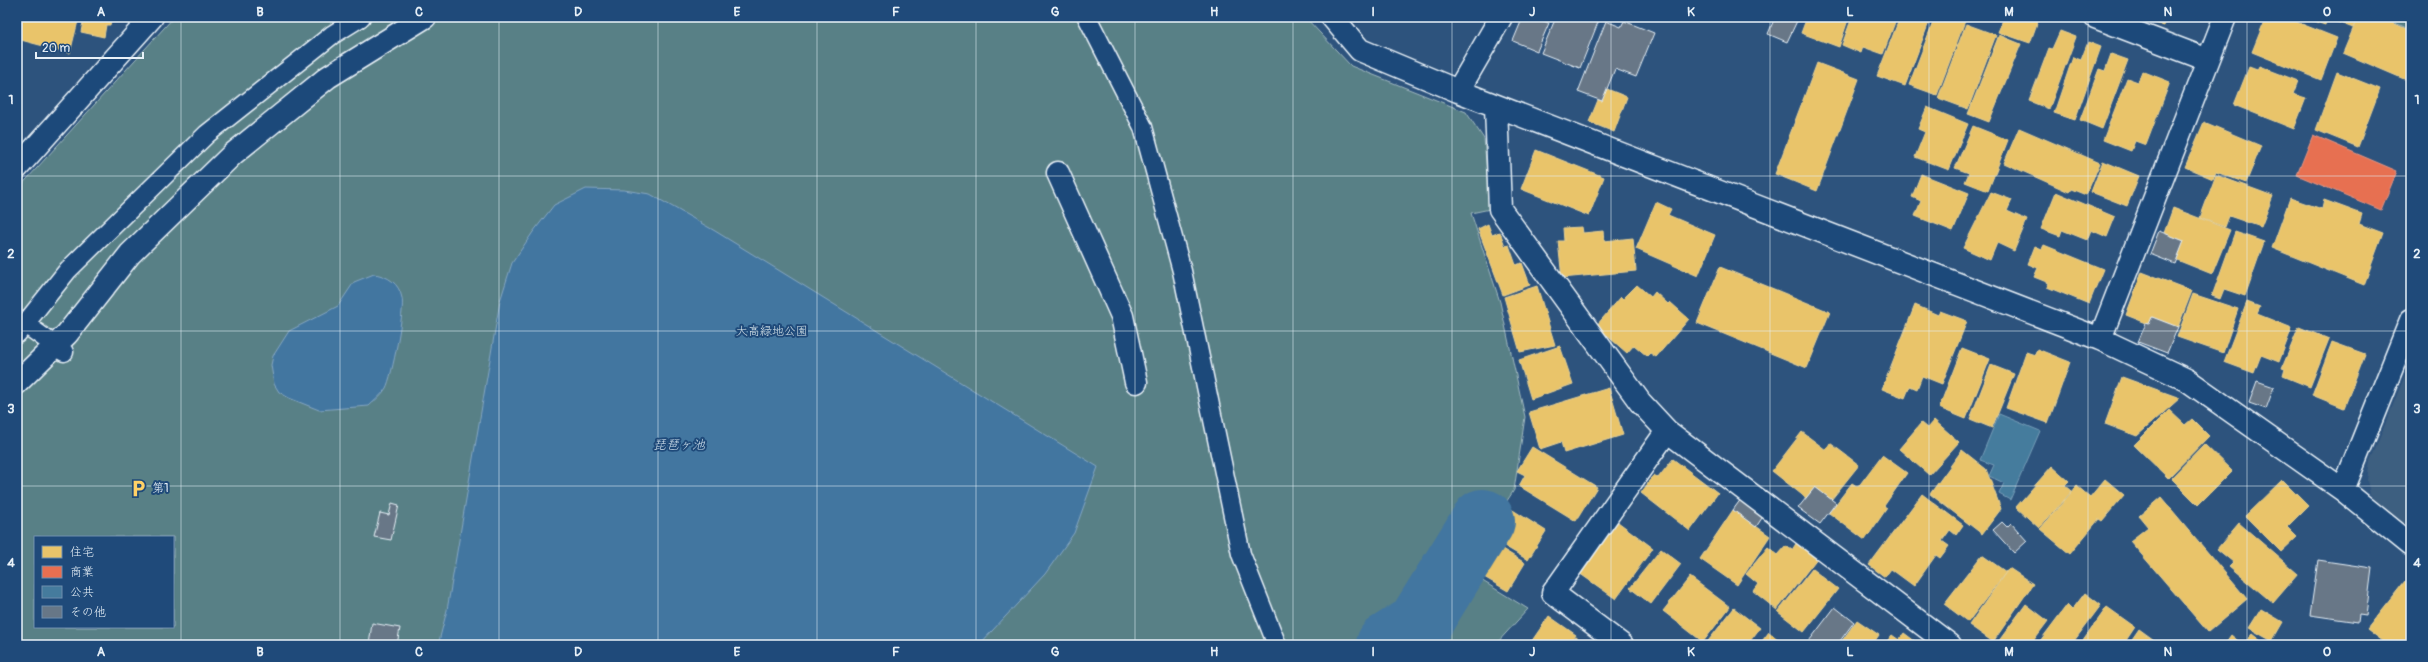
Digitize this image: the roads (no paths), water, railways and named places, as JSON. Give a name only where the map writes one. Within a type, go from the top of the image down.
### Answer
[{"type":"street","points":[[17,168],[152,17]]},
{"type":"street","points":[[17,383],[59,349],[106,294],[130,254],[233,154],[328,77],[425,17]]},
{"type":"street","points":[[1332,17],[1360,50],[1496,107],[2100,339],[2187,380],[2343,490],[2411,545]]},
{"type":"street","points":[[1458,91],[1501,17]]},
{"type":"street","points":[[2095,17],[2208,60]]},
{"type":"street","points":[[2100,339],[2226,17]]},
{"type":"street","points":[[1496,107],[1500,209],[1640,402],[1667,431],[1950,645]]},
{"type":"street","points":[[1058,173],[1122,316],[1136,382]]},
{"type":"street","points":[[2343,490],[2411,320]]},
{"type":"street","points":[[1622,645],[1552,593],[1667,431]]},
{"type":"lane","points":[[59,349],[21,329],[68,270],[207,134],[332,35],[362,17]]},
{"type":"lane","points":[[1087,17],[1143,127],[1182,271],[1241,554],[1276,645]]},
{"type":"water","name":"琵琶ヶ池","points":[[586,189],[624,190],[650,194],[715,231],[1098,467],[1074,533],[1045,574],[979,645],[438,645],[447,610],[500,301],[512,263],[554,205]]},
{"type":"water","points":[[374,274],[384,276],[396,284],[402,298],[402,316],[394,358],[389,381],[382,393],[369,406],[319,410],[289,398],[279,392],[274,384],[271,365],[273,356],[289,331],[338,306],[354,282]]},
{"type":"waterway","points":[[1388,645],[1418,626],[1483,521]]},
{"type":"place","name":"第1","points":[[139,488]]},
{"type":"park label","name":"大高緑地公園","points":[[772,331]]}]
